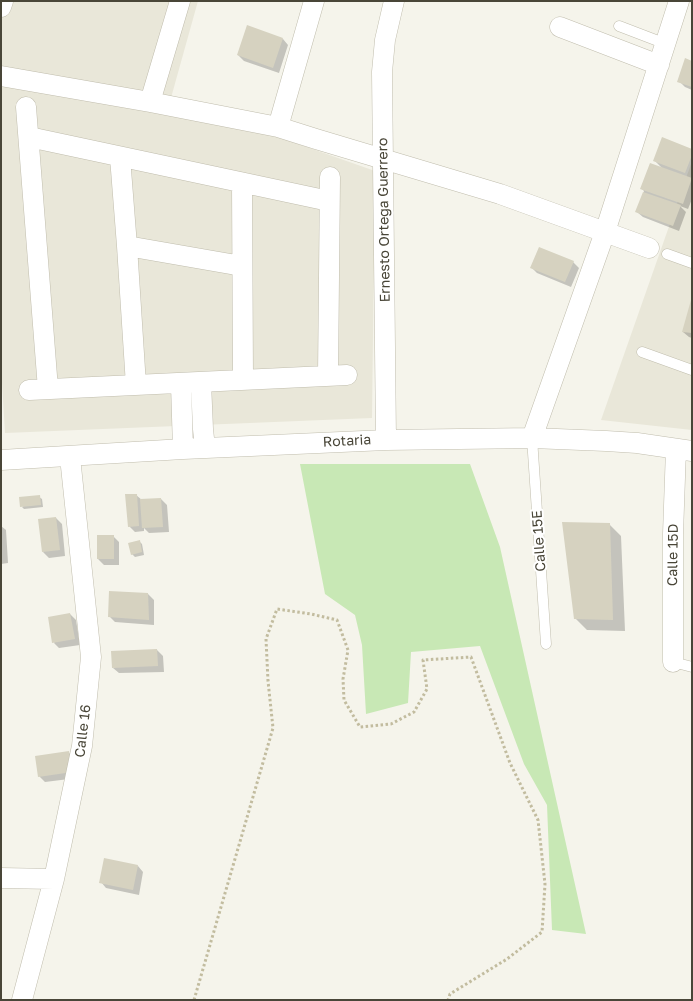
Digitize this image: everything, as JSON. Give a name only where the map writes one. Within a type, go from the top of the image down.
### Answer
[{"type":"street","points":[[1,7],[3,1]]},
{"type":"street","points":[[150,102],[180,1]]},
{"type":"street","points":[[278,127],[314,1]]},
{"type":"street","name":"Ernesto Ortega Guerrero","points":[[386,440],[382,63],[394,1]]},
{"type":"street","points":[[532,438],[604,232],[679,1]]},
{"type":"street","points":[[560,27],[659,65]]},
{"type":"street","points":[[1,76],[278,127],[500,194],[658,251]]},
{"type":"street","points":[[26,107],[29,137],[38,390],[338,375],[329,202],[330,177]]},
{"type":"street","points":[[29,137],[329,202]]},
{"type":"street","points":[[120,157],[136,385]]},
{"type":"street","points":[[242,183],[243,380]]},
{"type":"street","points":[[127,246],[242,266]]},
{"type":"street","points":[[201,383],[205,448]]},
{"type":"street","points":[[181,384],[183,449]]},
{"type":"street","name":"Rotaria","points":[[1,460],[183,449],[386,440],[532,438],[606,441],[684,450]]},
{"type":"street","name":"Calle 15D","points":[[682,664],[673,534],[684,450]]},
{"type":"street","name":"Calle 16","points":[[22,1000],[54,879],[82,746],[91,657],[70,457]]},
{"type":"street","points":[[1,878],[54,879]]},
{"type":"lane","points":[[619,26],[666,44]]},
{"type":"lane","points":[[658,251],[692,263]]},
{"type":"lane","points":[[642,352],[692,370]]},
{"type":"lane","name":"Calle 15E","points":[[532,438],[546,644]]},
{"type":"path","points":[[194,1000],[273,728],[266,639],[277,610],[311,614],[337,620],[348,650],[343,680],[344,700],[360,726],[391,724],[414,712],[427,689],[423,660],[471,657],[510,763],[538,820],[545,884],[542,932],[507,959],[450,994],[448,1000]]},
{"type":"shaded area","points":[[4,1],[198,1],[169,105],[1,71],[1,10]]},
{"type":"shaded area","points":[[1,85],[267,133],[375,171],[372,418],[5,433],[1,366]]},
{"type":"shaded area","points":[[692,161],[692,430],[601,420]]},
{"type":"green space","points":[[300,464],[470,464],[500,547],[586,934],[552,930],[547,805],[524,764],[480,646],[411,652],[408,703],[366,714],[362,645],[355,615],[325,594]]},
{"type":"building","points":[[247,25],[283,38],[273,68],[237,55]]},
{"type":"building","points":[[685,58],[692,61],[692,87],[677,82]]},
{"type":"building","points":[[662,137],[692,149],[692,155],[685,173],[653,161]]},
{"type":"building","points":[[650,163],[692,178],[683,204],[640,189]]},
{"type":"building","points":[[643,192],[681,205],[673,226],[635,212]]},
{"type":"building","points":[[539,247],[574,261],[565,282],[530,268]]},
{"type":"building","points":[[691,300],[692,333],[682,332]]},
{"type":"building","points":[[125,494],[137,494],[139,526],[128,527]]},
{"type":"building","points":[[40,495],[41,505],[20,507],[19,497]]},
{"type":"building","points":[[161,498],[163,527],[142,528],[140,499]]},
{"type":"building","points":[[56,517],[60,550],[42,552],[38,519]]},
{"type":"building","points":[[562,522],[610,523],[613,620],[574,619]]},
{"type":"building","points":[[97,535],[114,535],[114,559],[97,559]]},
{"type":"building","points":[[140,540],[142,552],[131,555],[128,543]]},
{"type":"building","points":[[109,591],[148,593],[149,620],[108,617]]},
{"type":"building","points":[[70,613],[75,639],[52,643],[48,617]]},
{"type":"building","points":[[157,649],[158,666],[112,668],[111,651]]},
{"type":"building","points":[[69,751],[72,772],[38,777],[35,756]]},
{"type":"building","points":[[104,858],[138,865],[133,890],[99,883]]}]
